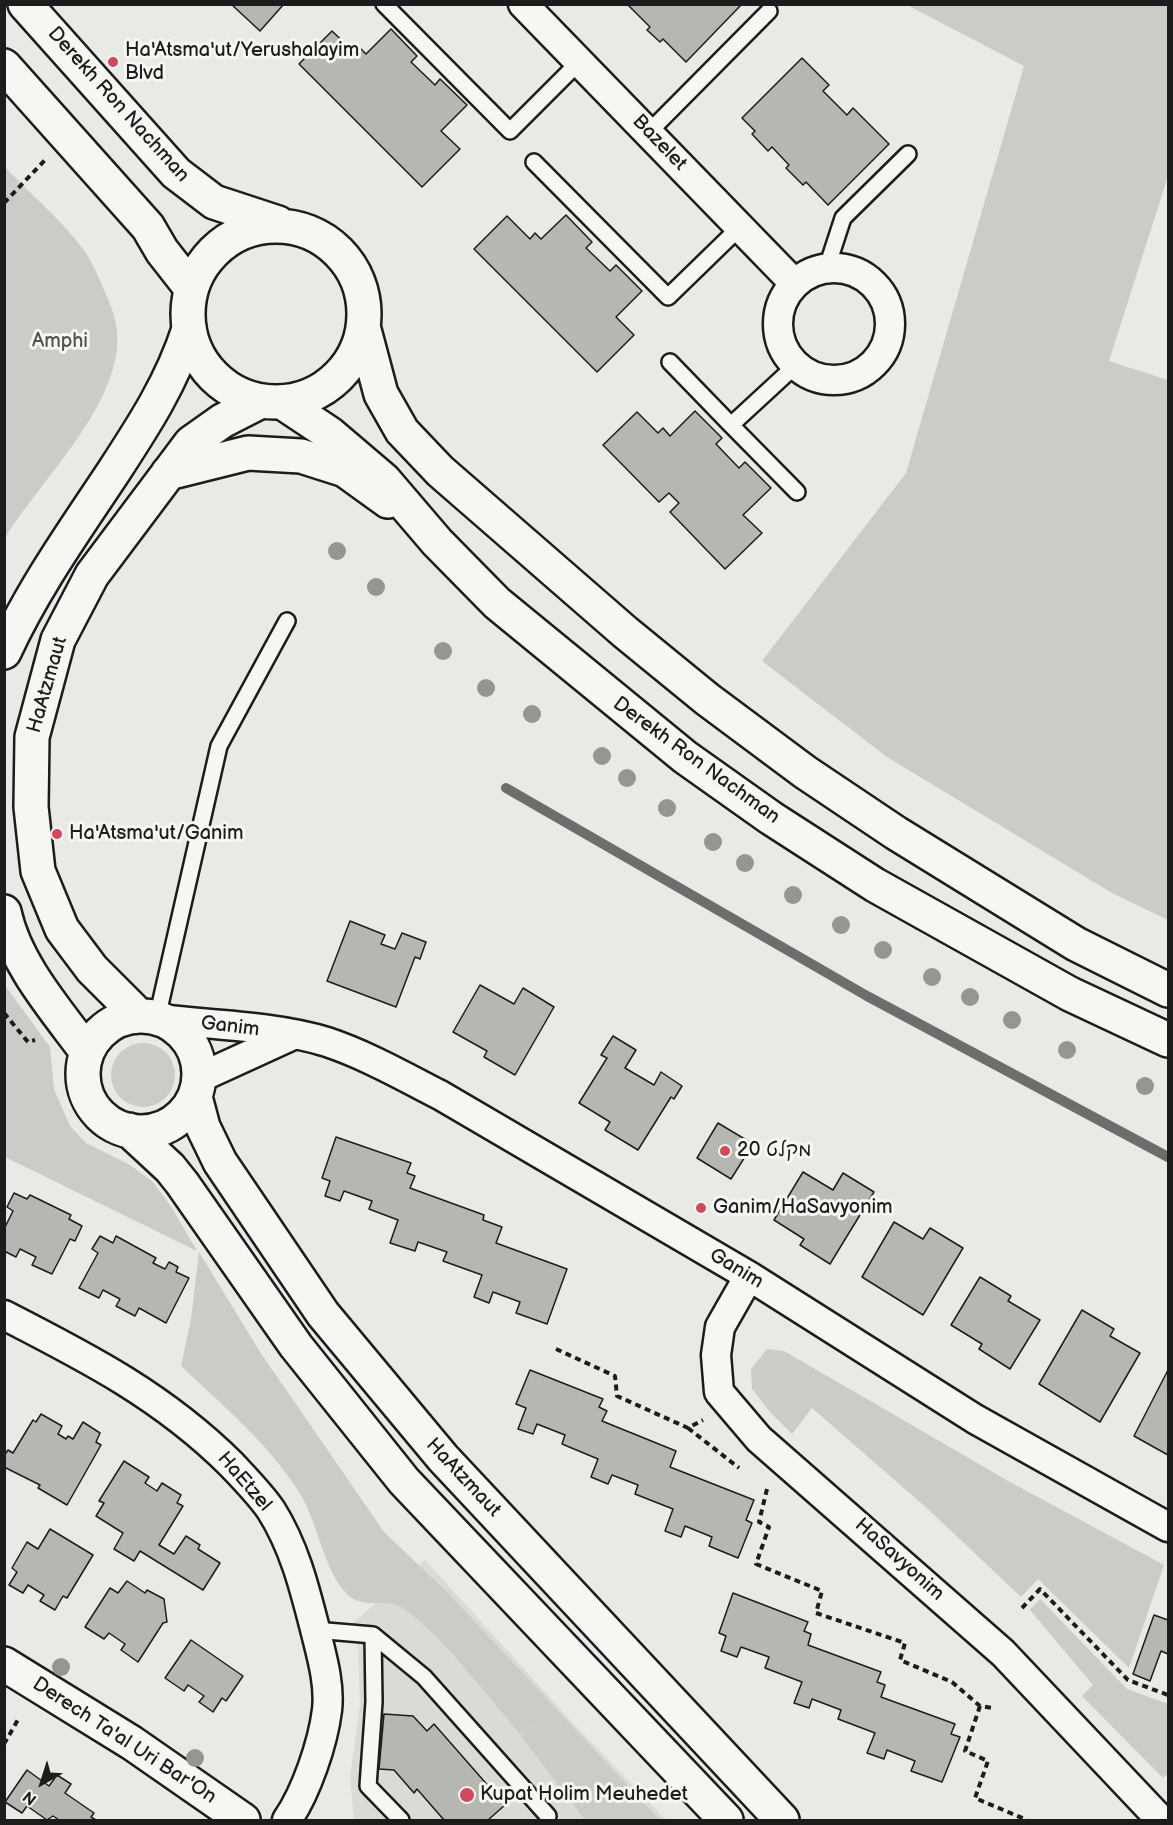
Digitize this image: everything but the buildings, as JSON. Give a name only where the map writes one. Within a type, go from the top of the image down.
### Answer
[{"type":"street","name":"Derekh Ron Nachman","points":[[26,4],[176,173],[214,202],[283,225]]},
{"type":"street","name":"Bazelet","points":[[523,4],[794,283]]},
{"type":"street","points":[[4,66],[148,227],[162,251],[191,288]]},
{"type":"street","points":[[364,330],[357,352],[335,380],[305,398],[272,402],[235,393],[214,376],[198,355],[189,329],[188,305],[191,288],[204,261],[220,245],[239,233],[260,226],[283,225],[312,232],[337,249],[355,272],[364,300],[364,330],[381,394],[402,431],[440,471],[652,654],[805,772],[896,833],[1076,944],[1168,990]]},
{"type":"street","points":[[827,267],[846,268],[863,276],[877,287],[887,303],[890,321],[888,340],[880,356],[868,369],[852,377],[836,381],[819,378],[795,366],[781,346],[777,329],[778,312],[784,296],[794,283],[810,272],[827,267]]},
{"type":"street","points":[[4,652],[23,610],[155,409],[178,363],[189,329]]},
{"type":"street","name":"Derekh Ron Nachman","points":[[272,402],[330,434],[384,480],[436,542],[497,603],[685,757],[771,818],[875,885],[976,944],[1070,994],[1168,1040]]},
{"type":"street","name":"HaAtzmaut","points":[[154,1018],[92,969],[62,929],[38,871],[31,807],[32,737],[58,640],[92,575],[192,443],[222,421],[272,402]]},
{"type":"street","points":[[168,473],[249,453],[300,456],[322,461],[345,470],[371,488],[436,542]]},
{"type":"street","points":[[4,912],[32,976],[87,1052]]},
{"type":"street","points":[[122,1018],[154,1018],[189,1040],[197,1058],[197,1087],[184,1114],[168,1126],[149,1131],[129,1130],[110,1123],[95,1110],[90,1101],[85,1091],[83,1072],[87,1052],[95,1038],[107,1026],[122,1018]]},
{"type":"street","name":"Ganim","points":[[154,1018],[293,1035],[326,1042],[387,1067],[440,1095],[749,1276],[975,1419],[1168,1527]]},
{"type":"street","name":"Ganim","points":[[197,1087],[293,1035]]},
{"type":"street","name":"HaAtzmaut","points":[[197,1087],[203,1127],[220,1162],[323,1314],[443,1458],[782,1821]]},
{"type":"street","points":[[129,1130],[176,1176],[296,1346],[404,1481],[726,1821]]},
{"type":"street","name":"HaSavyonim","points":[[749,1276],[720,1327],[716,1355],[719,1392],[759,1438],[1003,1653],[1161,1821]]},
{"type":"street","name":"HaEtzel","points":[[4,1315],[102,1365],[161,1404],[222,1456],[270,1509],[298,1564],[323,1661],[327,1709],[314,1762],[296,1807],[287,1821]]},
{"type":"street","name":"Derech Ta'al Uri Bar'On","points":[[4,1664],[132,1743],[243,1821]]},
{"type":"lane","points":[[384,4],[510,131],[579,62]]},
{"type":"lane","points":[[649,132],[769,11]]},
{"type":"lane","points":[[827,267],[843,218],[908,154]]},
{"type":"lane","points":[[534,162],[668,297],[740,227]]},
{"type":"lane","points":[[670,362],[797,492]]},
{"type":"lane","points":[[731,425],[795,366]]},
{"type":"lane","points":[[154,1018],[219,746],[287,621]]},
{"type":"lane","points":[[315,1630],[373,1635],[424,1677],[548,1816]]},
{"type":"lane","points":[[373,1635],[374,1702],[368,1786],[401,1821]]},
{"type":"path","points":[[4,203],[47,158]]},
{"type":"path","points":[[556,1349],[615,1376],[617,1396],[688,1428],[741,1469]]},
{"type":"path","points":[[688,1428],[707,1418]]},
{"type":"path","points":[[759,1483],[768,1490],[759,1522],[769,1527],[756,1564],[822,1591],[816,1613],[905,1643],[900,1660],[952,1682],[980,1706],[993,1708]]},
{"type":"path","points":[[1022,1608],[1040,1589],[1128,1680],[1168,1695]]},
{"type":"path","points":[[980,1706],[965,1751],[988,1761],[975,1798],[1027,1821]]},
{"type":"path","points":[[4,1744],[19,1718]]},
{"type":"shaded area","points":[[425,1560],[573,1723],[666,1820],[354,1820],[350,1778],[360,1705],[358,1649],[353,1623]]},
{"type":"green space","points":[[907,5],[1168,5],[1168,176],[1109,361],[1168,380],[1168,920],[1112,893],[887,757],[762,661],[906,473],[1024,66]]},
{"type":"green space","name":"Amphi","points":[[4,166],[65,227],[86,254],[113,312],[117,348],[110,377],[98,406],[5,538]]},
{"type":"green space","points":[[4,984],[50,1047],[54,1089],[70,1126],[86,1143],[130,1165],[153,1182],[172,1208],[197,1251],[5,1157]]},
{"type":"green space","points":[[143,1043],[155,1045],[166,1052],[173,1063],[175,1075],[173,1087],[166,1098],[155,1105],[143,1107],[131,1105],[120,1098],[113,1087],[111,1075],[113,1063],[120,1052],[131,1045]]},
{"type":"green space","points":[[199,1252],[260,1352],[384,1532],[447,1592],[660,1820],[585,1820],[521,1736],[541,1718],[521,1735],[450,1651],[419,1621],[397,1605],[368,1603],[354,1599],[339,1585],[332,1573],[306,1504],[287,1474],[259,1441],[181,1366],[191,1319]]},
{"type":"green space","points":[[767,1349],[784,1351],[1010,1482],[1164,1565],[1129,1668],[1038,1579],[1021,1597],[929,1510],[812,1408],[792,1434],[770,1412],[752,1389],[751,1369]]},
{"type":"green space","points":[[1040,1599],[1127,1689],[1168,1704],[1168,1773],[1163,1778],[1082,1696],[1093,1685],[1030,1610]]},
{"type":"waterway","points":[[506,788],[867,996],[1168,1157]]},
{"type":"place","name":"Ha'Atsma'ut/Yerushalayim Blvd","points":[[113,62]]},
{"type":"place","name":"Ha'Atsma'ut/Ganim","points":[[57,834]]},
{"type":"place","name":"מקלט 20","points":[[725,1151]]},
{"type":"place","name":"Ganim/HaSavyonim","points":[[701,1208]]},
{"type":"place","name":"Kupat Holim Meuhedet","points":[[467,1795]]}]
